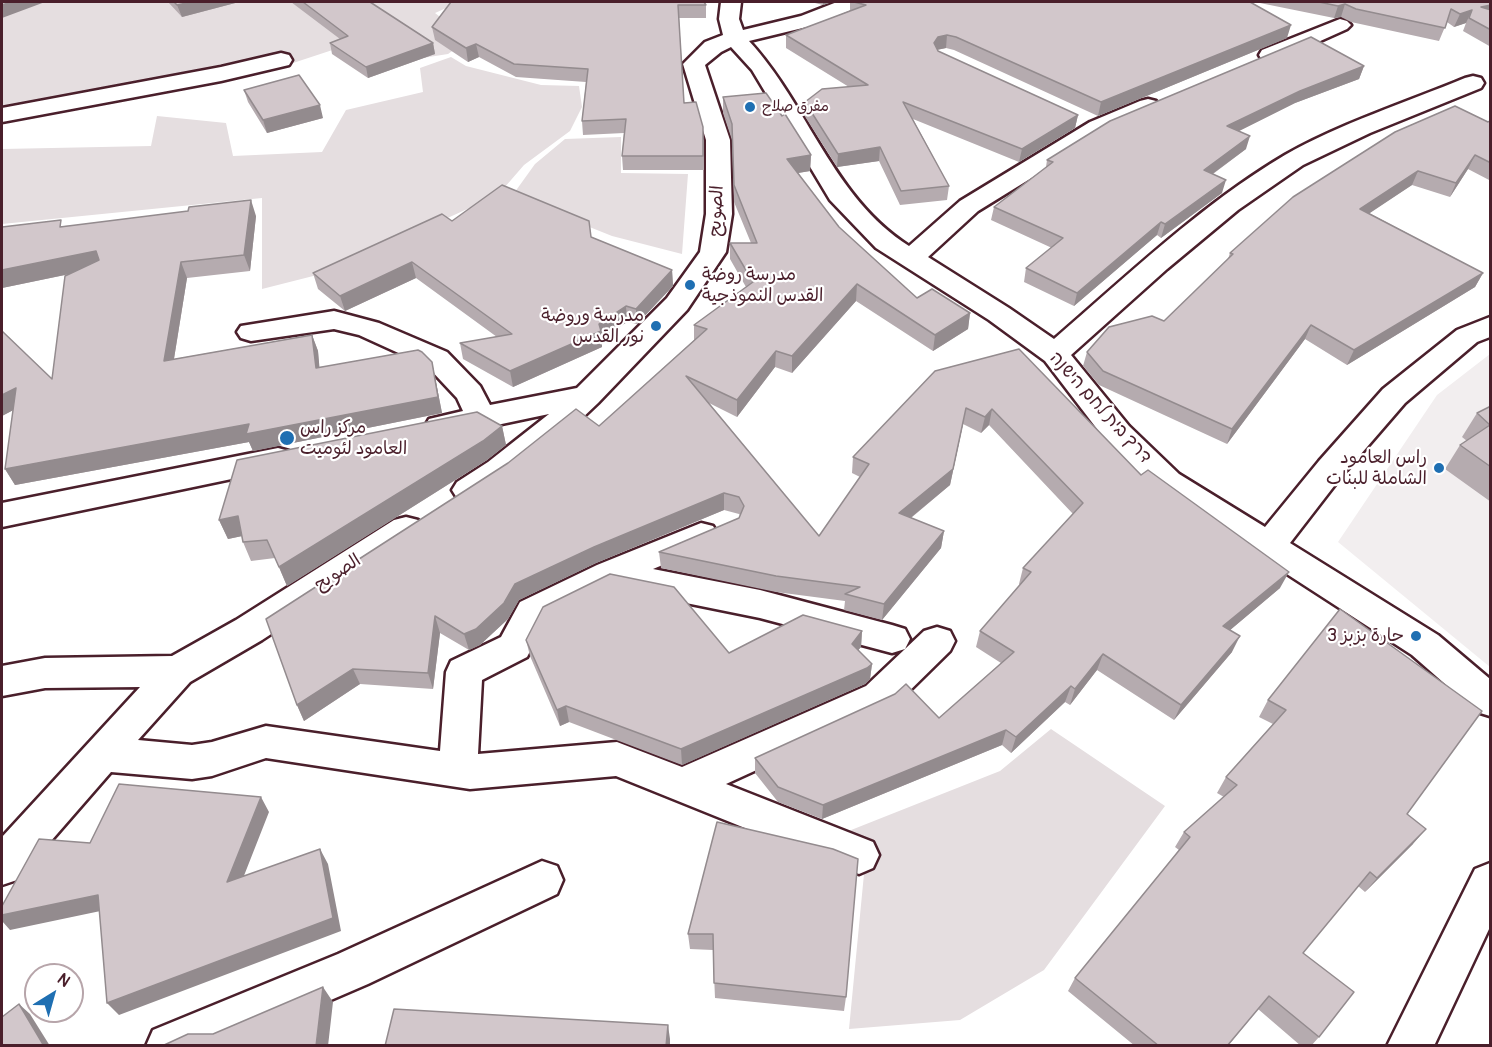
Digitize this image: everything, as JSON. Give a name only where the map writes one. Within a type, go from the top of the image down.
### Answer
[{"type":"street","points":[[731,2],[729,19],[735,38],[808,21],[854,2]]},
{"type":"street","points":[[1252,62],[1340,25]]},
{"type":"street","name":"דרך בית לחם הישנה","points":[[735,38],[761,67],[839,195],[885,242],[999,314],[1055,354],[1118,434],[1168,482],[1425,645],[1491,701]]},
{"type":"street","name":"الصويح","points":[[2,866],[177,671],[249,630],[499,470],[548,432],[588,395],[677,304],[713,252],[719,214],[718,140],[694,64],[713,47],[735,38]]},
{"type":"street","points":[[2,115],[221,74],[281,60]]},
{"type":"street","points":[[1055,354],[1158,263],[1229,205],[1294,160],[1362,128],[1473,83]]},
{"type":"street","points":[[910,258],[969,206],[1088,122],[1164,99]]},
{"type":"street","points":[[250,332],[334,320],[369,329],[436,359],[469,393],[481,417]]},
{"type":"street","points":[[1268,547],[1330,469],[1394,396],[1467,336],[1491,326]]},
{"type":"street","points":[[411,432],[588,395]]},
{"type":"street","points":[[2,515],[305,453]]},
{"type":"street","points":[[458,770],[464,672],[514,647],[532,612],[609,574],[725,525]]},
{"type":"street","points":[[609,574],[760,604],[892,639]]},
{"type":"street","points":[[683,785],[879,697],[936,641]]},
{"type":"street","points":[[2,681],[45,673],[177,671]]},
{"type":"street","points":[[101,754],[192,762],[212,759],[266,742],[470,772],[617,759],[859,855]]},
{"type":"street","points":[[169,1046],[353,969],[542,880]]},
{"type":"street","points":[[1410,1046],[1491,883]]},
{"type":"shaded area","points":[[2,2],[460,2],[435,13],[469,39],[448,54],[416,59],[384,33],[290,64],[2,110]]},
{"type":"shaded area","points":[[451,57],[466,66],[541,85],[579,86],[582,107],[570,131],[524,165],[498,195],[329,272],[262,289],[262,198],[2,224],[2,149],[151,146],[157,116],[226,123],[233,156],[322,152],[346,110],[423,92],[420,68]]},
{"type":"shaded area","points":[[621,137],[621,173],[688,174],[682,254],[612,236],[512,196],[535,164],[565,139]]},
{"type":"shaded area","name":"راس العامود الشاملة للبنات","points":[[1490,354],[1490,667],[1338,542],[1437,395]]},
{"type":"shaded area","points":[[1051,729],[1165,806],[1044,970],[960,1020],[849,1029],[864,874],[836,836],[1000,771]]},
{"type":"building","points":[[174,2],[191,2],[177,5]]},
{"type":"building","points":[[303,2],[370,2],[433,43],[366,67],[330,43],[348,36]]},
{"type":"building","points":[[451,2],[704,2],[706,5],[678,5],[684,103],[696,102],[703,127],[703,156],[622,156],[626,119],[582,121],[588,69],[514,64],[476,44],[466,48],[432,27]]},
{"type":"building","points":[[854,2],[1250,2],[1291,25],[1101,102],[956,37],[947,35],[938,37],[934,43],[938,51],[1078,115],[1022,149],[903,102],[949,186],[901,191],[880,147],[838,154],[805,102],[822,89],[868,85],[786,35],[866,5]]},
{"type":"building","points":[[1319,2],[1491,2],[1491,5],[1481,7],[1491,10],[1491,30],[1469,18],[1472,10],[1460,14],[1451,9],[1445,28],[1356,9],[1345,4],[1338,6]]},
{"type":"building","points":[[1311,37],[1364,66],[1300,91],[1227,126],[1250,136],[1204,170],[1226,180],[1165,224],[1161,222],[1077,293],[1026,268],[1063,238],[994,207],[1053,162],[1047,160],[1110,121]]},
{"type":"building","points":[[299,75],[320,105],[263,120],[244,90]]},
{"type":"building","points":[[766,93],[782,116],[785,114],[811,155],[787,159],[839,227],[917,298],[932,289],[970,313],[935,335],[857,284],[792,356],[776,351],[737,400],[686,376],[819,536],[869,464],[853,457],[935,371],[1019,349],[1141,475],[1148,470],[1289,572],[1223,626],[1240,636],[1181,705],[1103,654],[1075,689],[1071,686],[1016,737],[1006,730],[823,805],[778,787],[755,758],[895,694],[906,684],[939,718],[1014,652],[980,631],[1031,572],[1023,568],[1083,503],[992,409],[985,417],[966,408],[953,469],[899,513],[944,531],[884,604],[845,594],[860,587],[776,576],[659,552],[739,518],[744,506],[739,497],[724,493],[594,547],[515,584],[504,603],[476,629],[464,634],[435,616],[428,673],[353,669],[297,705],[266,619],[508,463],[576,409],[599,426],[707,329],[694,325],[753,282],[730,243],[757,243],[734,185],[732,124],[723,97]]},
{"type":"building","points":[[1455,106],[1488,122],[1491,120],[1491,163],[1475,155],[1456,183],[1418,171],[1360,209],[1483,273],[1354,350],[1311,325],[1232,429],[1103,371],[1087,352],[1109,327],[1152,316],[1164,321],[1233,254],[1230,253],[1293,197],[1395,132]]},
{"type":"building","points":[[502,185],[589,221],[591,237],[672,270],[636,309],[626,306],[599,324],[601,331],[510,371],[460,343],[512,334],[412,262],[340,296],[313,273],[442,214],[452,221]]},
{"type":"building","points":[[251,200],[244,255],[181,262],[164,361],[312,335],[316,368],[418,350],[432,362],[438,397],[246,434],[249,424],[5,469],[16,388],[2,395],[2,331],[52,379],[65,276],[99,260],[96,251],[2,270],[2,227],[61,220],[60,227],[188,211],[189,207]]},
{"type":"building","points":[[1491,406],[1491,467],[1460,445],[1490,425],[1477,413]]},
{"type":"building","points":[[477,412],[502,426],[483,441],[279,567],[267,540],[243,542],[238,516],[219,520],[237,460]]},
{"type":"building","points":[[610,574],[674,587],[729,653],[803,615],[862,631],[852,644],[872,664],[681,749],[566,706],[557,710],[526,640],[543,607]]},
{"type":"building","points":[[1340,609],[1482,711],[1407,814],[1426,829],[1377,878],[1370,872],[1303,953],[1354,992],[1319,1037],[1269,996],[1227,1046],[1159,1046],[1075,978],[1190,837],[1184,832],[1237,785],[1226,777],[1286,710],[1268,700]]},
{"type":"building","points":[[119,784],[261,797],[227,882],[320,849],[333,918],[107,1003],[98,895],[2,915],[2,906],[39,839],[90,843]]},
{"type":"building","points":[[717,822],[833,849],[858,859],[846,997],[714,983],[713,934],[688,934]]},
{"type":"building","points":[[323,987],[316,1046],[162,1046],[188,1034],[213,1034]]},
{"type":"building","points":[[19,1004],[24,1012],[24,1023],[30,1023],[44,1046],[2,1046],[2,1017]]},
{"type":"building","points":[[394,1009],[668,1025],[666,1046],[385,1046]]},
{"type":"place","name":"مفرق صلاح","points":[[750,107]]},
{"type":"place","name":"مدرسة روضة القدس النموذجية","points":[[690,285]]},
{"type":"place","name":"مدرسة وروضة نور القدس","points":[[656,326]]},
{"type":"place","name":"مركز راس العامود لئوميت","points":[[287,438]]},
{"type":"place","name":"راس العامود الشاملة للبنات","points":[[1439,468]]},
{"type":"place","name":"حارة بزبز 3","points":[[1416,636]]}]
